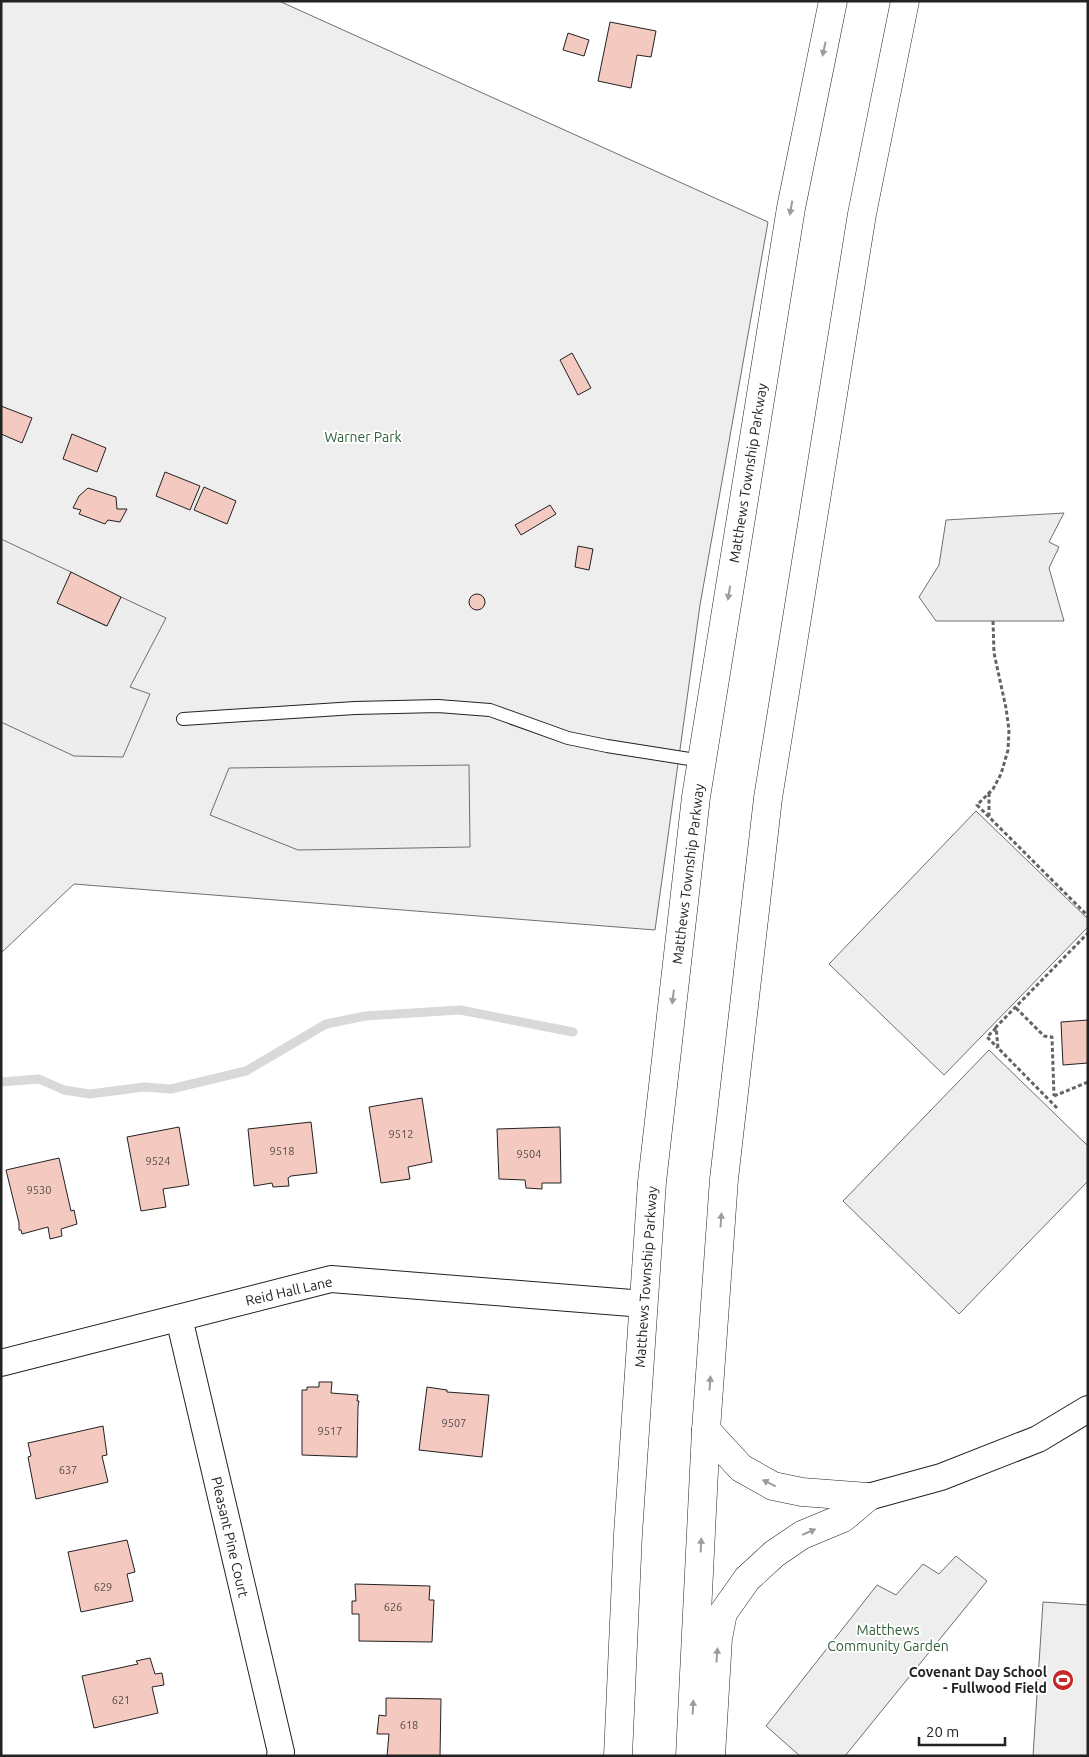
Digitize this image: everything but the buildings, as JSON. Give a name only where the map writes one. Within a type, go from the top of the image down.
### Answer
[{"type":"main road","name":"Matthews Township Parkway","points":[[618,1756],[628,1534],[652,1182],[696,797],[790,208],[833,1]]},
{"type":"main road","points":[[690,1756],[706,1430],[724,1179],[768,798],[862,214],[905,1]]},
{"type":"main road","points":[[706,1430],[742,1468],[772,1486],[802,1492],[868,1497]]},
{"type":"main road","points":[[710,1756],[718,1638],[723,1613],[746,1579],[774,1554],[802,1535],[843,1518],[868,1497]]},
{"type":"street","name":"Reid Hall Lane","points":[[1,1363],[331,1279],[644,1304]]},
{"type":"street","name":"Pleasant Pine Court","points":[[179,1318],[280,1756]]},
{"type":"street","points":[[868,1497],[941,1477],[1038,1439],[1088,1409]]},
{"type":"lane","points":[[183,719],[355,708],[438,706],[481,709],[490,710],[568,738],[702,761]]},
{"type":"path","points":[[994,621],[994,653],[1006,708],[1009,730],[1008,750],[1001,774],[977,805],[1088,916]]},
{"type":"path","points":[[988,793],[989,817]]},
{"type":"path","points":[[1057,1108],[987,1037],[1088,933]]},
{"type":"path","points":[[1016,1008],[1044,1036],[1052,1037],[1054,1096]]},
{"type":"path","points":[[996,1027],[998,1048]]},
{"type":"path","points":[[1050,1100],[1054,1096],[1088,1082]]},
{"type":"green space","name":"Warner Park","points":[[1,1],[279,1],[768,222],[700,605],[655,930],[74,884],[1,953]]},
{"type":"green space","points":[[976,811],[1088,919],[1088,927],[944,1075],[829,964]]},
{"type":"green space","points":[[989,1050],[1088,1146],[1088,1181],[959,1314],[843,1201]]},
{"type":"green space","name":"Matthews Community Garden","points":[[956,1556],[987,1581],[845,1756],[800,1756],[766,1726],[877,1585],[896,1595],[923,1564],[939,1574]]},
{"type":"green space","name":"Covenant Day School - Fullwood Field","points":[[1043,1602],[1088,1605],[1088,1756],[1033,1756]]},
{"type":"shaded area","points":[[1064,513],[1049,542],[1059,547],[1049,568],[1064,621],[936,621],[919,597],[939,565],[946,520]]},
{"type":"shaded area","points":[[1,539],[71,572],[58,603],[106,626],[121,597],[166,618],[130,687],[150,694],[123,757],[74,756],[1,722]]},
{"type":"shaded area","points":[[469,765],[470,847],[298,850],[210,815],[229,768]]},
{"type":"waterway","points":[[1,1082],[39,1079],[64,1090],[90,1094],[144,1087],[171,1089],[246,1071],[326,1024],[365,1016],[460,1010],[573,1032]]},
{"type":"place","name":"Covenant Day School - Fullwood Field","points":[[1063,1680]]}]
